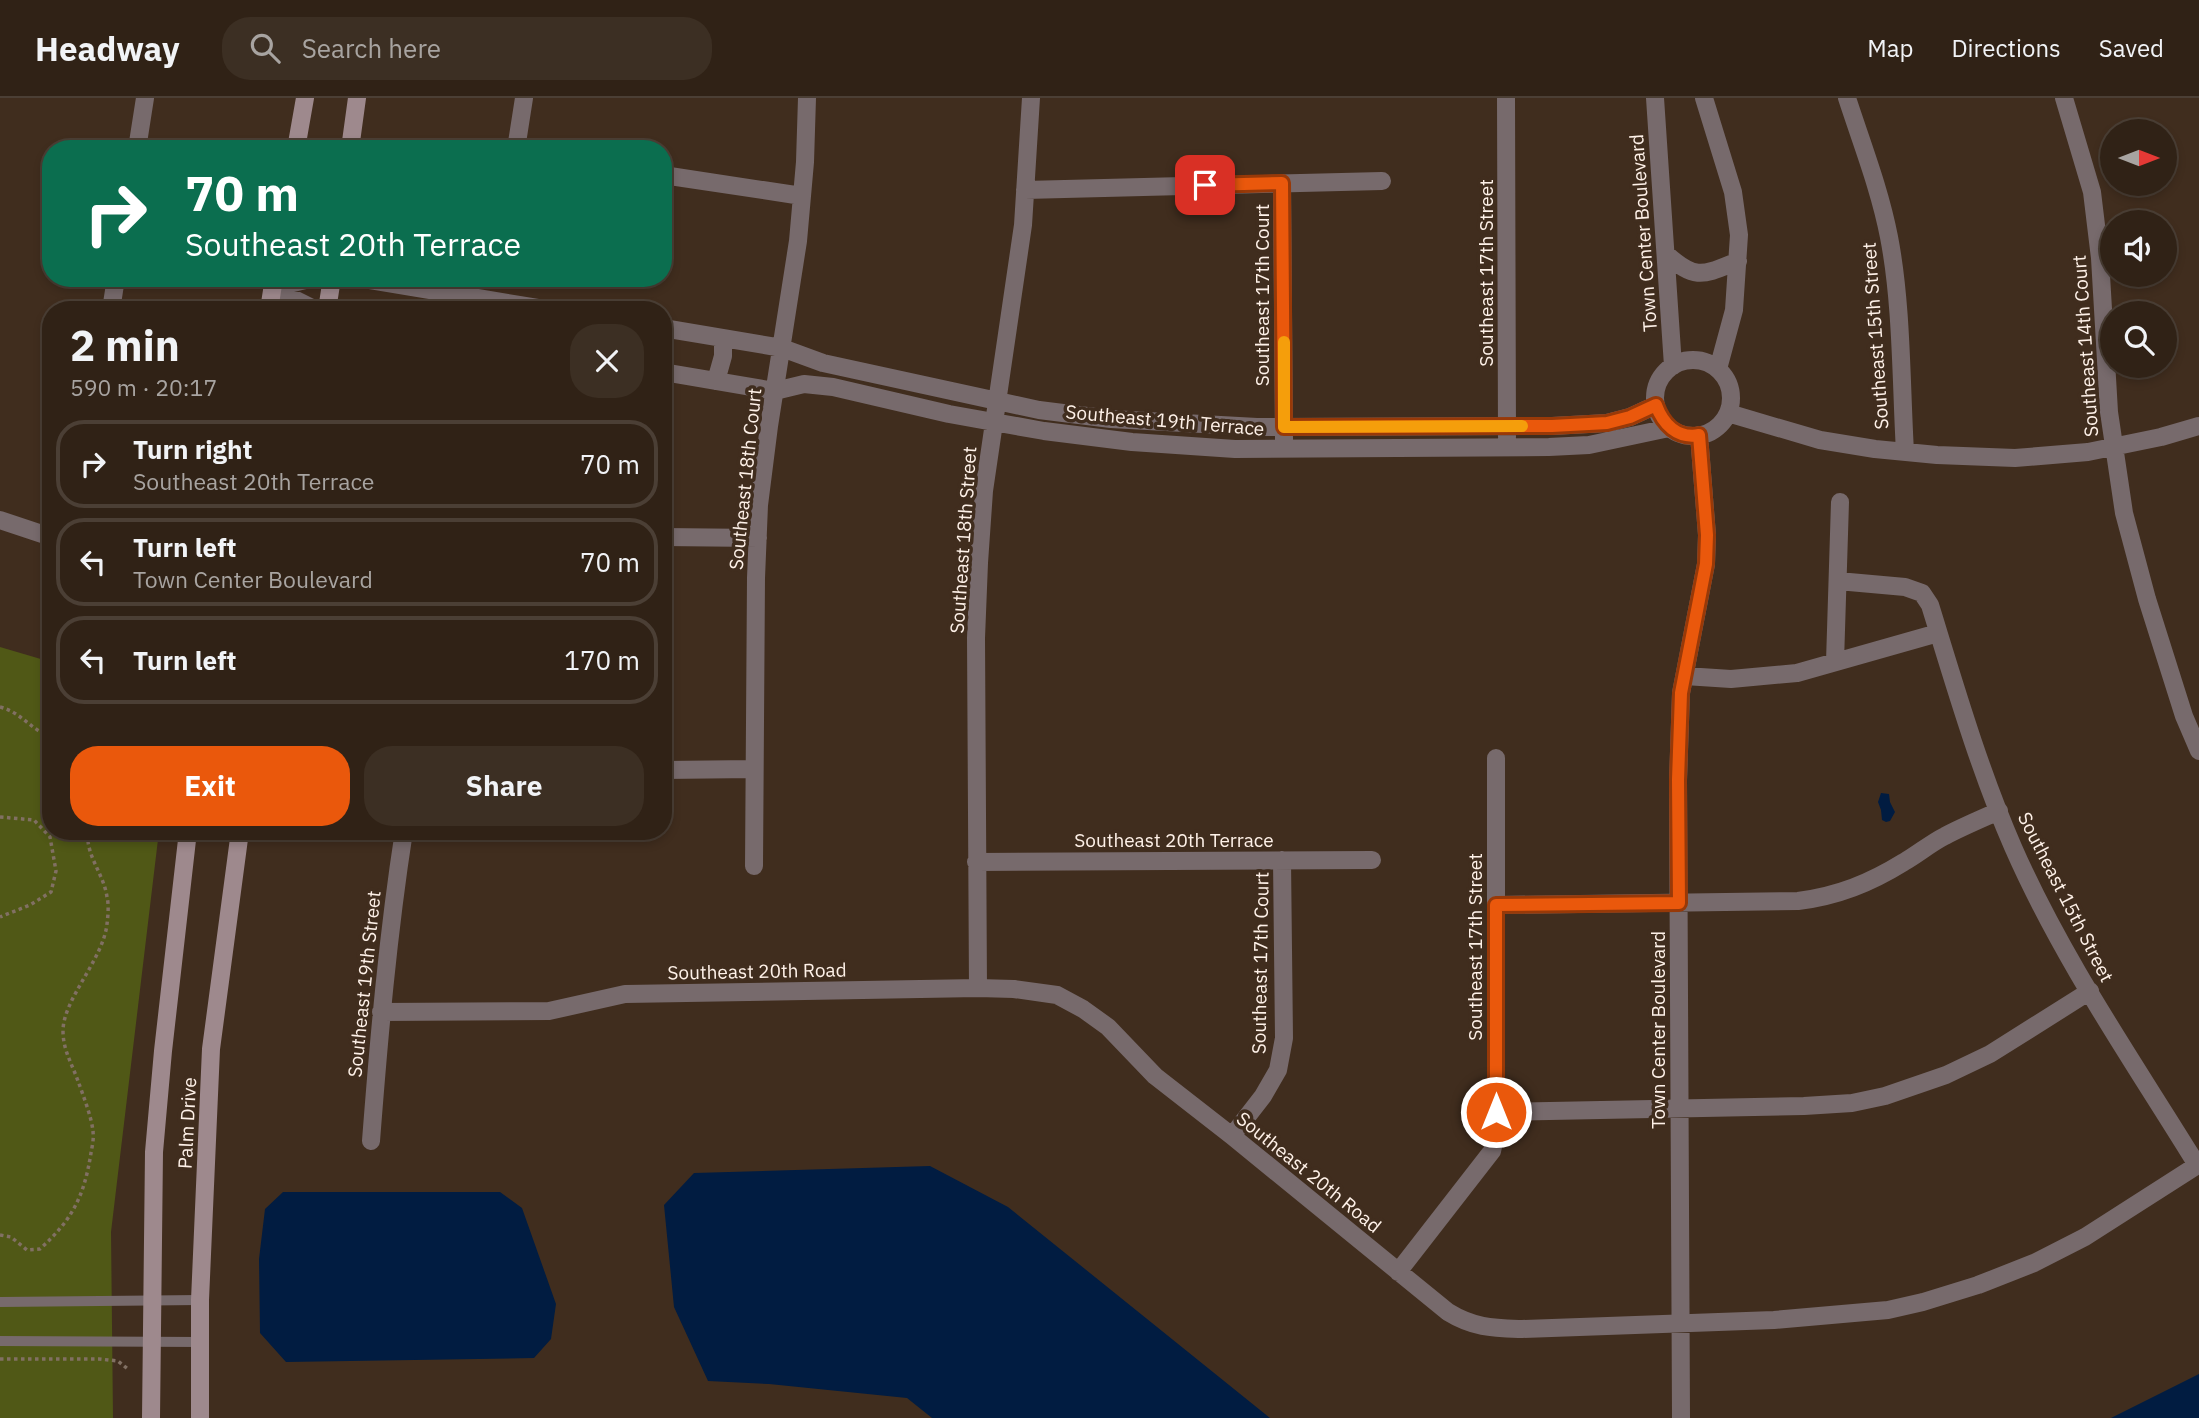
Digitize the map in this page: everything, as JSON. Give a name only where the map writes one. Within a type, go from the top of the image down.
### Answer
[{"type":"main road","points":[[298,140],[305,98]]},
{"type":"main road","points":[[350,140],[357,98]]},
{"type":"main road","name":"Palm Drive","points":[[151,1418],[154,1152],[187,840]]},
{"type":"main road","name":"Palm Drive","points":[[200,1418],[200,1300],[211,1049],[239,840]]},
{"type":"street","points":[[138,140],[145,98]]},
{"type":"street","points":[[517,140],[524,98]]},
{"type":"street","name":"Southeast 18th Court","points":[[754,866],[759,505],[798,241],[807,98]]},
{"type":"street","name":"Southeast 18th Street","points":[[978,988],[975,638],[983,503],[1023,225],[1031,98]]},
{"type":"street","name":"Southeast 17th Street","points":[[1506,98],[1507,448]]},
{"type":"street","name":"Town Center Boulevard","points":[[1655,98],[1672,366]]},
{"type":"street","points":[[1704,98],[1733,192],[1739,234],[1734,310],[1718,369]]},
{"type":"street","name":"Southeast 15th Street","points":[[1847,98],[1890,238],[1897,305],[1905,452]]},
{"type":"street","name":"Southeast 14th Court","points":[[2064,98],[2092,192],[2100,258],[2113,447],[2124,513],[2147,599],[2184,716],[2199,751]]},
{"type":"street","points":[[672,176],[802,196]]},
{"type":"street","points":[[1025,190],[1382,181]]},
{"type":"street","name":"Southeast 17th Court","points":[[1282,183],[1284,449]]},
{"type":"street","points":[[1666,254],[1683,269],[1695,273],[1713,271],[1738,261]]},
{"type":"street","points":[[279,287],[302,301]]},
{"type":"street","points":[[412,287],[496,301]]},
{"type":"street","name":"Southeast 19th Terrace","points":[[672,330],[782,348],[823,363],[1040,410],[1111,419],[1284,427],[1507,426],[1607,423],[1630,417],[1656,405]]},
{"type":"street","points":[[716,381],[723,356],[723,338]]},
{"type":"street","points":[[1693,359],[1707,362],[1718,369],[1727,379],[1731,404],[1718,427],[1707,434],[1699,435],[1681,434],[1669,428],[1660,417],[1656,405],[1656,391],[1660,379],[1672,366],[1693,359]]},
{"type":"street","name":"Southeast 19th Terrace","points":[[672,374],[775,391],[804,384],[833,387],[994,422],[1132,442],[1235,449],[1589,445],[1669,428]]},
{"type":"street","points":[[1728,413],[1820,440],[1875,449],[2015,458],[2088,452],[2161,438],[2199,426]]},
{"type":"street","name":"Town Center Boulevard","points":[[1681,1417],[1678,780],[1681,693],[1706,564],[1707,535],[1699,435]]},
{"type":"street","points":[[1835,662],[1840,502]]},
{"type":"street","points":[[0,520],[42,534]]},
{"type":"street","points":[[672,537],[758,538]]},
{"type":"street","name":"Southeast 15th Street","points":[[1838,582],[1905,587],[1922,593],[1930,605],[1985,777],[2014,849],[2070,959],[2198,1165]]},
{"type":"street","points":[[1685,676],[1731,679],[1797,673],[1938,633]]},
{"type":"street","name":"Southeast 17th Street","points":[[1398,1272],[1492,1151],[1496,1133],[1496,758]]},
{"type":"street","points":[[672,770],[754,769]]},
{"type":"street","points":[[1496,905],[1798,901],[1826,897],[1871,880],[1943,837],[1999,811]]},
{"type":"street","name":"Southeast 19th Street","points":[[371,1141],[381,1013],[403,840]]},
{"type":"street","name":"Southeast 17th Court","points":[[1232,1136],[1263,1096],[1278,1070],[1284,1038],[1282,860]]},
{"type":"street","name":"Southeast 20th Terrace","points":[[976,862],[1371,860]]},
{"type":"street","name":"Southeast 20th Road","points":[[381,1013],[549,1010],[625,994],[978,988],[1014,989],[1057,995],[1108,1027],[1155,1076],[1448,1312],[1466,1323],[1486,1328],[1774,1320],[1888,1310],[1956,1292],[2034,1264],[2085,1237],[2198,1165]]},
{"type":"street","points":[[1496,1112],[1852,1103],[1885,1096],[1946,1075],[1990,1054],[2090,991]]},
{"type":"lane","points":[[0,1302],[200,1300]]},
{"type":"lane","points":[[0,1341],[200,1342]]},
{"type":"path","points":[[0,707],[17,713],[31,727],[42,732]]},
{"type":"path","points":[[0,817],[34,820],[42,828]]},
{"type":"path","points":[[0,917],[30,905],[51,892],[56,871],[51,840]]},
{"type":"path","points":[[0,1235],[11,1237],[27,1250],[40,1250],[75,1210],[87,1174],[94,1133],[78,1080],[66,1055],[63,1030],[66,1013],[103,943],[107,923],[107,896],[87,840]]},
{"type":"path","points":[[0,1359],[99,1359],[118,1361],[129,1370]]},
{"type":"green space","points":[[0,647],[42,659],[42,840],[158,840],[111,1232],[113,1418],[0,1418]]},
{"type":"water","points":[[1881,793],[1889,794],[1895,812],[1890,821],[1886,822],[1882,820],[1878,802]]},
{"type":"water","points":[[930,1166],[1008,1207],[1270,1418],[932,1418],[907,1398],[769,1384],[708,1381],[674,1307],[664,1205],[694,1173]]},
{"type":"water","points":[[283,1192],[500,1192],[522,1208],[556,1304],[551,1339],[534,1358],[286,1362],[260,1333],[259,1259],[265,1209]]},
{"type":"water","points":[[2199,1374],[2199,1418],[2111,1418]]},
{"type":"slow traffic","points":[[1284,342],[1284,427],[1522,426]]},
{"type":"route","points":[[1205,185],[1282,183],[1284,427],[1552,426],[1607,423],[1630,417],[1656,405],[1660,417],[1669,428],[1681,434],[1699,435],[1707,535],[1706,564],[1681,693],[1678,780],[1679,903],[1496,905],[1496,1112]]}]
